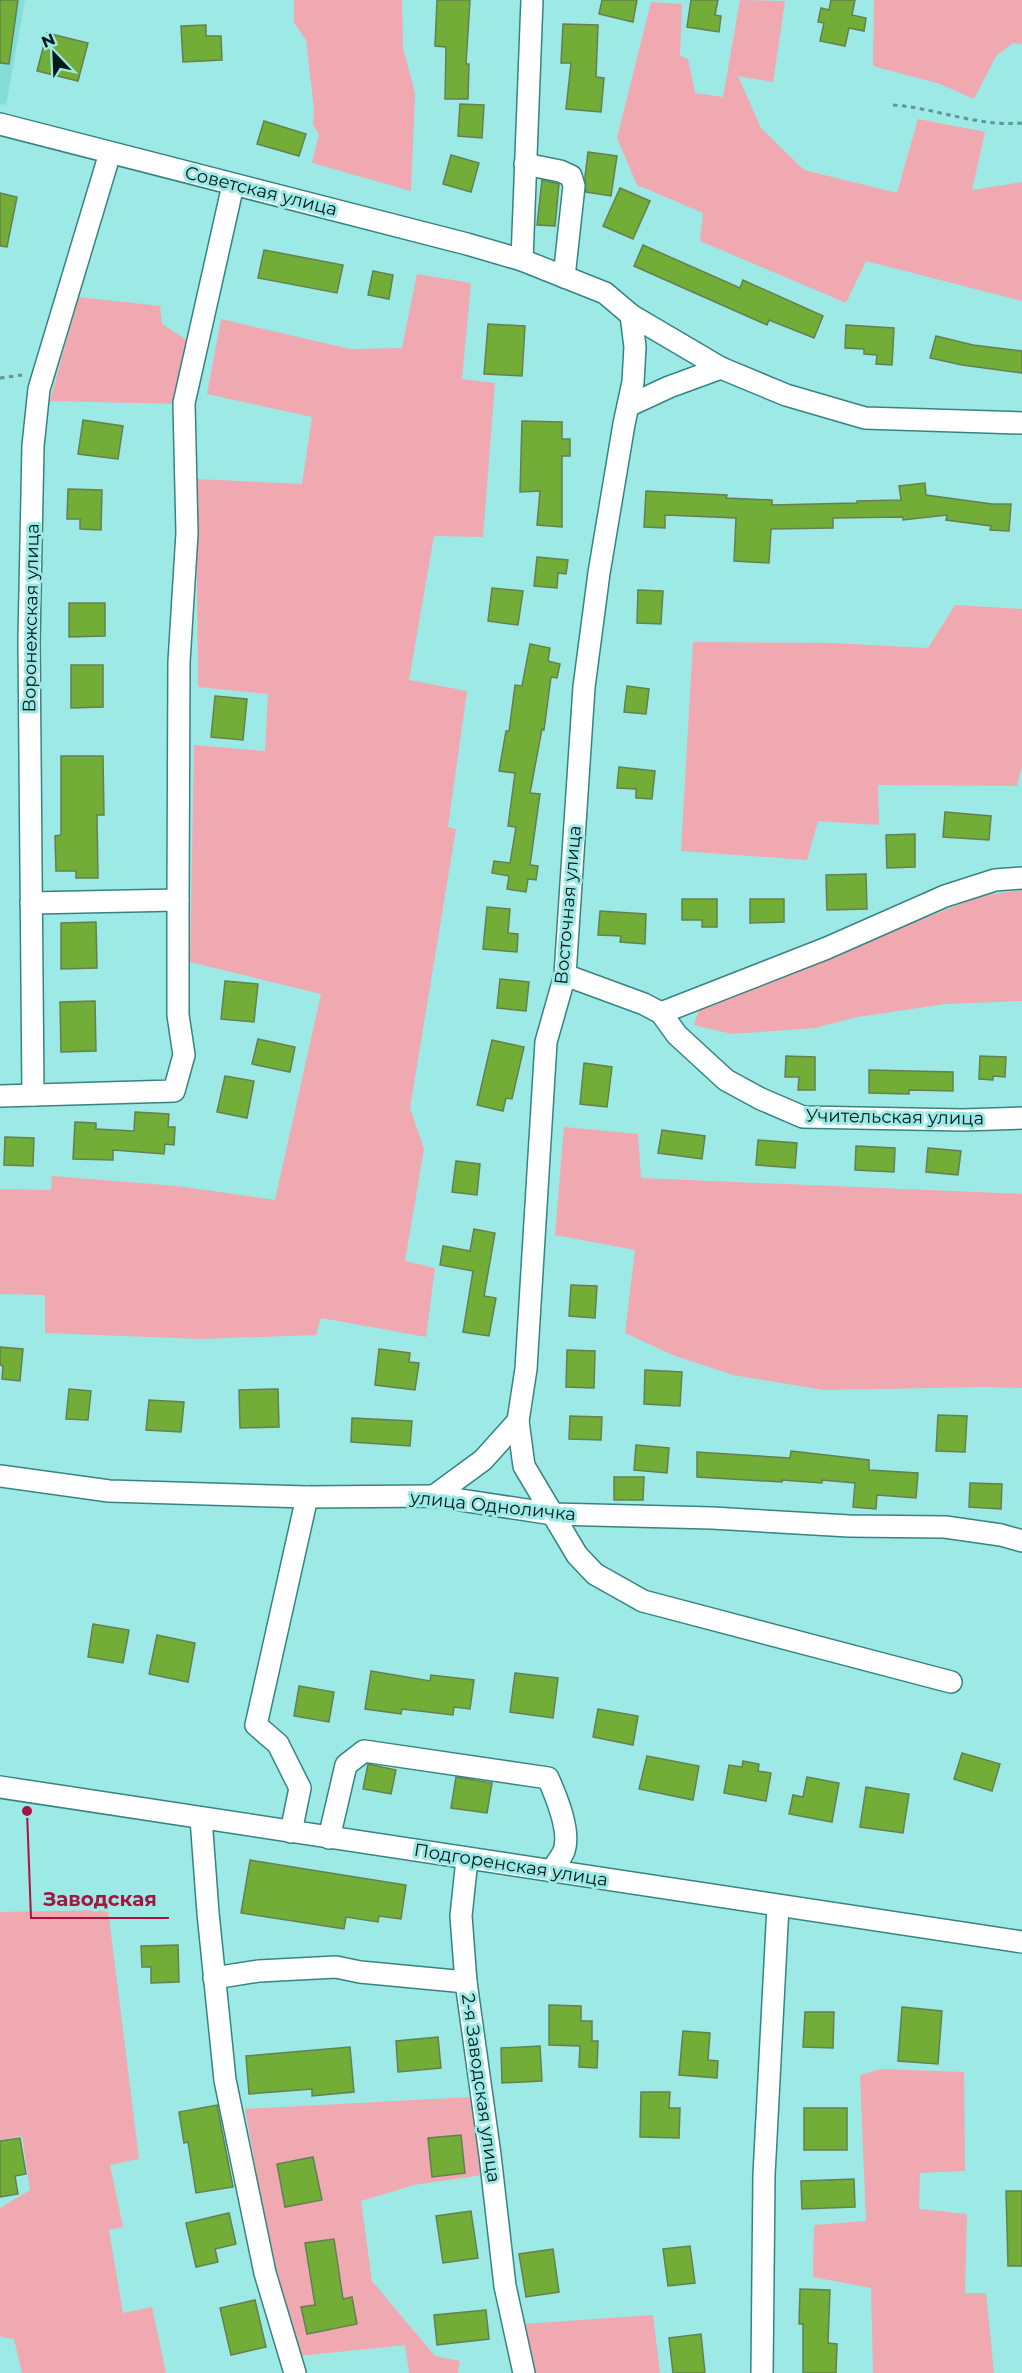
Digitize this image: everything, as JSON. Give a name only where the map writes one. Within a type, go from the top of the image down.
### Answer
[{"type":"street","points":[[522,260],[532,0]]},
{"type":"street","name":"Советская улица","points":[[0,124],[522,260],[605,293],[631,315],[721,368],[786,395],[865,418],[1022,423]]},
{"type":"street","name":"Воронежская улица","points":[[33,1095],[29,641],[33,446],[39,389],[110,153]]},
{"type":"street","points":[[525,164],[560,171],[572,176],[574,186],[564,277]]},
{"type":"street","points":[[0,1096],[174,1091],[184,1055],[178,1014],[178,900],[179,662],[187,533],[184,403],[234,185]]},
{"type":"street","name":"Восточная улица","points":[[631,315],[635,347],[633,382],[599,573],[584,687],[565,975],[546,1042],[526,1358],[518,1421],[524,1466],[577,1555],[595,1574],[643,1601],[951,1682]]},
{"type":"street","points":[[628,406],[669,387],[721,368]]},
{"type":"street","points":[[661,1013],[827,948],[945,896],[995,880],[1022,878]]},
{"type":"street","points":[[31,903],[178,900]]},
{"type":"street","name":"Учительская улица","points":[[565,975],[644,1004],[661,1013],[677,1035],[726,1080],[761,1100],[803,1117],[963,1120],[1022,1118]]},
{"type":"street","points":[[434,1496],[483,1460],[518,1421]]},
{"type":"street","name":"улица Одноличка","points":[[0,1476],[109,1491],[308,1497],[434,1496],[553,1514],[712,1518],[849,1526],[945,1527],[1022,1541]]},
{"type":"street","points":[[291,1832],[300,1788],[278,1744],[256,1725],[308,1497]]},
{"type":"street","points":[[329,1838],[346,1766],[364,1752],[548,1778],[559,1805],[564,1832],[564,1851],[551,1871]]},
{"type":"street","name":"Подгоренская улица","points":[[0,1787],[1022,1942]]},
{"type":"street","points":[[201,1818],[214,1978],[227,2091],[265,2273],[295,2373]]},
{"type":"street","points":[[466,1982],[461,1916],[467,1858]]},
{"type":"street","points":[[762,2373],[764,2175],[778,1906]]},
{"type":"street","name":"2-я Заводская улица","points":[[214,1978],[260,1971],[336,1967],[360,1972],[466,1982],[505,2286],[524,2373]]},
{"type":"path","points":[[893,105],[916,106],[978,121],[1022,123]]},
{"type":"shaded area","points":[[0,0],[25,0],[6,105],[0,104]]},
{"type":"shaded area","points":[[294,0],[402,0],[403,48],[415,93],[411,191],[312,163],[319,134],[313,125],[314,110],[306,40],[294,23]]},
{"type":"shaded area","points":[[740,0],[785,1],[773,82],[738,76],[761,128],[804,170],[897,193],[918,119],[985,132],[972,190],[1022,182],[1022,301],[866,261],[846,303],[700,241],[703,213],[637,185],[617,138],[651,2],[682,4],[680,56],[688,59],[695,93],[723,97]]},
{"type":"shaded area","points":[[874,0],[1022,0],[1022,44],[1013,43],[996,56],[974,99],[940,84],[873,66]]},
{"type":"shaded area","points":[[417,274],[471,283],[462,379],[495,383],[483,537],[434,536],[409,680],[467,691],[448,827],[456,829],[410,1108],[424,1149],[405,1261],[435,1268],[426,1337],[321,1318],[316,1335],[201,1339],[45,1333],[45,1295],[0,1294],[0,1189],[51,1190],[52,1176],[177,1186],[275,1200],[321,994],[190,962],[194,745],[265,751],[268,694],[198,687],[196,479],[302,484],[312,417],[207,394],[221,319],[350,349],[402,348]]},
{"type":"shaded area","points":[[78,297],[160,306],[162,324],[188,341],[177,404],[50,401]]},
{"type":"shaded area","points":[[955,605],[1022,609],[1022,766],[1017,786],[878,785],[879,825],[818,821],[807,860],[681,851],[693,642],[833,643],[928,648]]},
{"type":"shaded area","points":[[1022,890],[1022,1001],[946,1004],[857,1017],[815,1028],[732,1034],[694,1025],[699,1009],[980,896]]},
{"type":"shaded area","points":[[564,1127],[638,1134],[641,1178],[1022,1194],[1022,1388],[823,1390],[733,1375],[675,1356],[625,1333],[635,1250],[555,1235]]},
{"type":"shaded area","points":[[108,1910],[139,2159],[110,2165],[123,2227],[109,2230],[123,2313],[152,2307],[166,2373],[22,2373],[14,2339],[1,2337],[0,2333],[0,2208],[30,2190],[22,2136],[0,2140],[0,1912]]},
{"type":"shaded area","points":[[881,2069],[964,2072],[965,2171],[920,2173],[919,2209],[967,2214],[965,2293],[986,2293],[994,2373],[873,2373],[871,2288],[813,2277],[814,2225],[866,2221],[860,2075]]},
{"type":"shaded area","points":[[471,2097],[483,2175],[414,2185],[361,2201],[372,2281],[435,2356],[460,2361],[458,2373],[409,2373],[405,2345],[300,2356],[278,2293],[245,2109]]},
{"type":"shaded area","points":[[653,2315],[660,2373],[532,2373],[524,2324]]},
{"type":"building","points":[[0,0],[18,0],[9,64],[0,63]]},
{"type":"building","points":[[437,0],[470,0],[466,64],[469,64],[468,99],[445,99],[446,47],[435,46]]},
{"type":"building","points":[[602,0],[637,0],[633,22],[599,14]]},
{"type":"building","points":[[691,0],[718,0],[715,15],[721,16],[719,32],[687,27]]},
{"type":"building","points":[[831,0],[855,0],[852,15],[866,18],[864,31],[849,28],[845,46],[820,41],[824,23],[818,22],[821,8],[829,10]]},
{"type":"building","points":[[563,24],[598,25],[596,77],[604,78],[601,112],[566,109],[571,63],[561,63]]},
{"type":"building","points":[[206,25],[206,36],[221,36],[222,60],[183,62],[181,26]]},
{"type":"building","points":[[47,33],[88,43],[78,81],[37,71]]},
{"type":"building","points":[[460,104],[484,105],[482,138],[458,136]]},
{"type":"building","points":[[264,121],[306,134],[299,156],[257,144]]},
{"type":"building","points":[[588,152],[617,156],[611,196],[586,192]]},
{"type":"building","points":[[451,155],[479,163],[471,192],[443,184]]},
{"type":"building","points":[[542,180],[559,184],[555,226],[537,225]]},
{"type":"building","points":[[620,188],[650,201],[633,239],[603,226]]},
{"type":"building","points":[[0,193],[17,197],[7,247],[0,246]]},
{"type":"building","points":[[643,245],[740,288],[743,280],[823,316],[814,338],[769,320],[767,325],[634,266]]},
{"type":"building","points":[[264,250],[343,265],[337,293],[258,278]]},
{"type":"building","points":[[373,271],[393,275],[389,299],[368,295]]},
{"type":"building","points":[[488,324],[525,326],[522,376],[484,374]]},
{"type":"building","points":[[846,325],[894,328],[892,365],[876,364],[877,355],[864,354],[864,349],[845,348]]},
{"type":"building","points":[[936,336],[973,345],[1022,351],[1022,373],[930,358]]},
{"type":"building","points":[[83,420],[123,426],[118,459],[78,454]]},
{"type":"building","points":[[522,421],[562,422],[562,439],[570,439],[570,456],[562,456],[562,527],[537,525],[540,491],[520,492]]},
{"type":"building","points":[[925,483],[926,495],[992,504],[1011,504],[1009,531],[990,530],[991,526],[946,520],[947,515],[903,520],[903,517],[833,518],[833,528],[771,529],[769,563],[734,561],[736,518],[665,515],[665,528],[644,527],[646,491],[772,500],[772,505],[857,503],[857,501],[901,500],[899,486]]},
{"type":"building","points":[[68,489],[102,490],[101,530],[80,529],[80,519],[67,519]]},
{"type":"building","points":[[537,557],[568,560],[566,574],[558,573],[557,588],[534,586]]},
{"type":"building","points":[[492,588],[523,591],[518,625],[488,621]]},
{"type":"building","points":[[638,590],[663,591],[661,624],[637,623]]},
{"type":"building","points":[[69,603],[105,603],[105,636],[69,637]]},
{"type":"building","points":[[530,644],[550,648],[548,661],[560,664],[557,678],[551,677],[544,730],[542,729],[530,793],[540,794],[530,865],[538,866],[536,880],[528,879],[526,892],[507,889],[509,876],[492,873],[494,861],[510,863],[516,827],[508,826],[515,773],[499,771],[506,731],[509,731],[515,685],[522,686]]},
{"type":"building","points":[[71,665],[103,665],[103,707],[71,708]]},
{"type":"building","points":[[627,686],[649,689],[646,714],[624,712]]},
{"type":"building","points":[[215,696],[247,699],[243,740],[211,737]]},
{"type":"building","points":[[61,756],[103,756],[104,815],[97,815],[98,878],[76,878],[76,871],[56,871],[55,836],[61,835]]},
{"type":"building","points":[[619,767],[655,771],[652,799],[636,798],[636,789],[617,788]]},
{"type":"building","points":[[945,812],[991,816],[989,840],[943,837]]},
{"type":"building","points":[[915,834],[915,867],[887,868],[886,835]]},
{"type":"building","points":[[866,874],[867,909],[827,910],[826,875]]},
{"type":"building","points":[[682,899],[717,899],[717,927],[702,927],[702,920],[682,920]]},
{"type":"building","points":[[750,899],[784,899],[784,922],[750,923]]},
{"type":"building","points":[[487,907],[510,909],[508,933],[518,934],[517,952],[483,949]]},
{"type":"building","points":[[600,911],[646,914],[645,944],[620,942],[621,936],[598,935]]},
{"type":"building","points":[[96,922],[97,968],[61,969],[61,923]]},
{"type":"building","points":[[500,979],[529,982],[526,1011],[497,1008]]},
{"type":"building","points":[[225,981],[258,984],[254,1022],[221,1019]]},
{"type":"building","points":[[95,1001],[96,1051],[61,1052],[60,1002]]},
{"type":"building","points":[[258,1039],[295,1047],[290,1072],[252,1064]]},
{"type":"building","points":[[492,1040],[524,1047],[512,1099],[506,1098],[503,1111],[477,1105]]},
{"type":"building","points":[[786,1056],[815,1057],[815,1090],[798,1090],[799,1077],[785,1077]]},
{"type":"building","points":[[980,1056],[1006,1057],[1005,1077],[993,1076],[993,1080],[979,1079]]},
{"type":"building","points":[[584,1063],[612,1067],[607,1107],[580,1104]]},
{"type":"building","points":[[869,1070],[953,1072],[953,1091],[909,1090],[909,1094],[869,1093]]},
{"type":"building","points":[[225,1076],[254,1081],[247,1118],[217,1112]]},
{"type":"building","points":[[135,1112],[169,1114],[168,1127],[175,1127],[174,1145],[165,1144],[164,1154],[113,1150],[113,1160],[73,1159],[75,1122],[96,1123],[96,1129],[134,1131]]},
{"type":"building","points":[[662,1130],[705,1136],[702,1159],[658,1153]]},
{"type":"building","points":[[5,1137],[34,1138],[33,1166],[4,1165]]},
{"type":"building","points":[[758,1140],[797,1143],[795,1168],[756,1165]]},
{"type":"building","points":[[856,1146],[895,1148],[894,1172],[855,1170]]},
{"type":"building","points":[[928,1148],[961,1151],[958,1175],[926,1172]]},
{"type":"building","points":[[456,1161],[480,1164],[477,1195],[452,1192]]},
{"type":"building","points":[[474,1229],[495,1233],[484,1296],[496,1298],[489,1336],[463,1332],[473,1271],[440,1265],[443,1246],[470,1251]]},
{"type":"building","points":[[571,1285],[597,1286],[595,1318],[569,1316]]},
{"type":"building","points":[[0,1347],[23,1349],[20,1381],[2,1379],[3,1366],[0,1365]]},
{"type":"building","points":[[379,1349],[410,1353],[409,1362],[419,1363],[415,1390],[375,1385]]},
{"type":"building","points":[[567,1350],[595,1351],[594,1388],[566,1387]]},
{"type":"building","points":[[645,1370],[682,1372],[680,1406],[644,1404]]},
{"type":"building","points":[[69,1389],[91,1391],[88,1420],[66,1419]]},
{"type":"building","points":[[278,1389],[279,1427],[240,1428],[239,1390]]},
{"type":"building","points":[[149,1400],[184,1402],[181,1432],[146,1430]]},
{"type":"building","points":[[938,1415],[967,1416],[965,1452],[936,1451]]},
{"type":"building","points":[[570,1416],[602,1417],[601,1440],[569,1439]]},
{"type":"building","points":[[352,1418],[412,1421],[410,1446],[351,1442]]},
{"type":"building","points":[[636,1445],[669,1448],[667,1473],[634,1470]]},
{"type":"building","points":[[791,1451],[869,1460],[869,1470],[918,1473],[916,1498],[877,1495],[876,1509],[853,1507],[855,1483],[697,1477],[697,1452],[790,1458]]},
{"type":"building","points":[[614,1477],[644,1477],[643,1500],[614,1500]]},
{"type":"building","points":[[970,1483],[1002,1484],[1001,1509],[969,1507]]},
{"type":"building","points":[[93,1624],[129,1630],[123,1663],[88,1657]]},
{"type":"building","points":[[157,1635],[195,1643],[188,1682],[149,1674]]},
{"type":"building","points":[[371,1671],[430,1681],[431,1675],[474,1680],[470,1709],[454,1707],[453,1715],[402,1709],[401,1714],[365,1709]]},
{"type":"building","points":[[515,1673],[558,1678],[553,1718],[510,1712]]},
{"type":"building","points":[[299,1686],[334,1692],[329,1722],[294,1716]]},
{"type":"building","points":[[598,1709],[638,1716],[633,1745],[593,1737]]},
{"type":"building","points":[[962,1753],[1000,1764],[992,1791],[954,1779]]},
{"type":"building","points":[[647,1756],[699,1766],[693,1800],[639,1789]]},
{"type":"building","points":[[743,1761],[759,1764],[758,1771],[771,1773],[766,1801],[724,1793],[729,1765],[742,1767]]},
{"type":"building","points":[[368,1764],[396,1770],[391,1794],[363,1789]]},
{"type":"building","points":[[456,1777],[492,1783],[487,1813],[451,1808]]},
{"type":"building","points":[[807,1777],[839,1783],[832,1822],[789,1814],[793,1795],[803,1797]]},
{"type":"building","points":[[866,1787],[909,1794],[903,1833],[860,1827]]},
{"type":"building","points":[[250,1860],[406,1885],[401,1919],[379,1916],[378,1922],[346,1917],[344,1929],[241,1913]]},
{"type":"building","points":[[178,1945],[179,1982],[151,1983],[151,1967],[142,1967],[141,1946]]},
{"type":"building","points":[[549,2005],[581,2006],[581,2021],[592,2021],[592,2041],[598,2041],[597,2068],[579,2067],[580,2046],[549,2045]]},
{"type":"building","points":[[902,2007],[942,2011],[938,2064],[898,2061]]},
{"type":"building","points":[[805,2012],[834,2012],[833,2048],[803,2047]]},
{"type":"building","points":[[683,2031],[710,2033],[708,2060],[718,2061],[717,2078],[679,2075]]},
{"type":"building","points":[[438,2037],[441,2068],[398,2072],[396,2041]]},
{"type":"building","points":[[540,2046],[542,2081],[502,2083],[501,2048]]},
{"type":"building","points":[[350,2047],[354,2092],[312,2096],[312,2089],[249,2094],[246,2056]]},
{"type":"building","points":[[641,2092],[670,2092],[669,2108],[680,2108],[679,2138],[640,2137]]},
{"type":"building","points":[[217,2105],[233,2187],[196,2193],[188,2142],[184,2143],[179,2112]]},
{"type":"building","points":[[804,2108],[847,2108],[847,2150],[804,2150]]},
{"type":"building","points":[[461,2135],[465,2173],[432,2177],[428,2138]]},
{"type":"building","points":[[20,2138],[26,2174],[15,2176],[18,2194],[0,2197],[0,2141]]},
{"type":"building","points":[[313,2157],[322,2200],[285,2207],[277,2164]]},
{"type":"building","points":[[854,2179],[855,2207],[802,2209],[801,2181]]},
{"type":"building","points":[[1006,2191],[1022,2191],[1022,2266],[1008,2266]]},
{"type":"building","points":[[471,2211],[478,2258],[443,2263],[436,2216]]},
{"type":"building","points":[[229,2213],[236,2244],[215,2249],[218,2262],[196,2267],[186,2223]]},
{"type":"building","points":[[334,2239],[343,2299],[352,2297],[357,2324],[307,2334],[301,2307],[315,2305],[305,2243]]},
{"type":"building","points":[[690,2246],[695,2283],[668,2286],[663,2249]]},
{"type":"building","points":[[553,2249],[559,2292],[526,2297],[519,2254]]},
{"type":"building","points":[[800,2289],[830,2290],[828,2343],[837,2344],[836,2373],[803,2373],[803,2324],[799,2324]]},
{"type":"building","points":[[255,2300],[266,2347],[231,2355],[220,2308]]},
{"type":"building","points":[[486,2310],[489,2339],[437,2345],[434,2315]]},
{"type":"building","points":[[701,2334],[705,2373],[673,2373],[669,2338]]},
{"type":"place","name":"Заводская","points":[[27,1811]]}]
